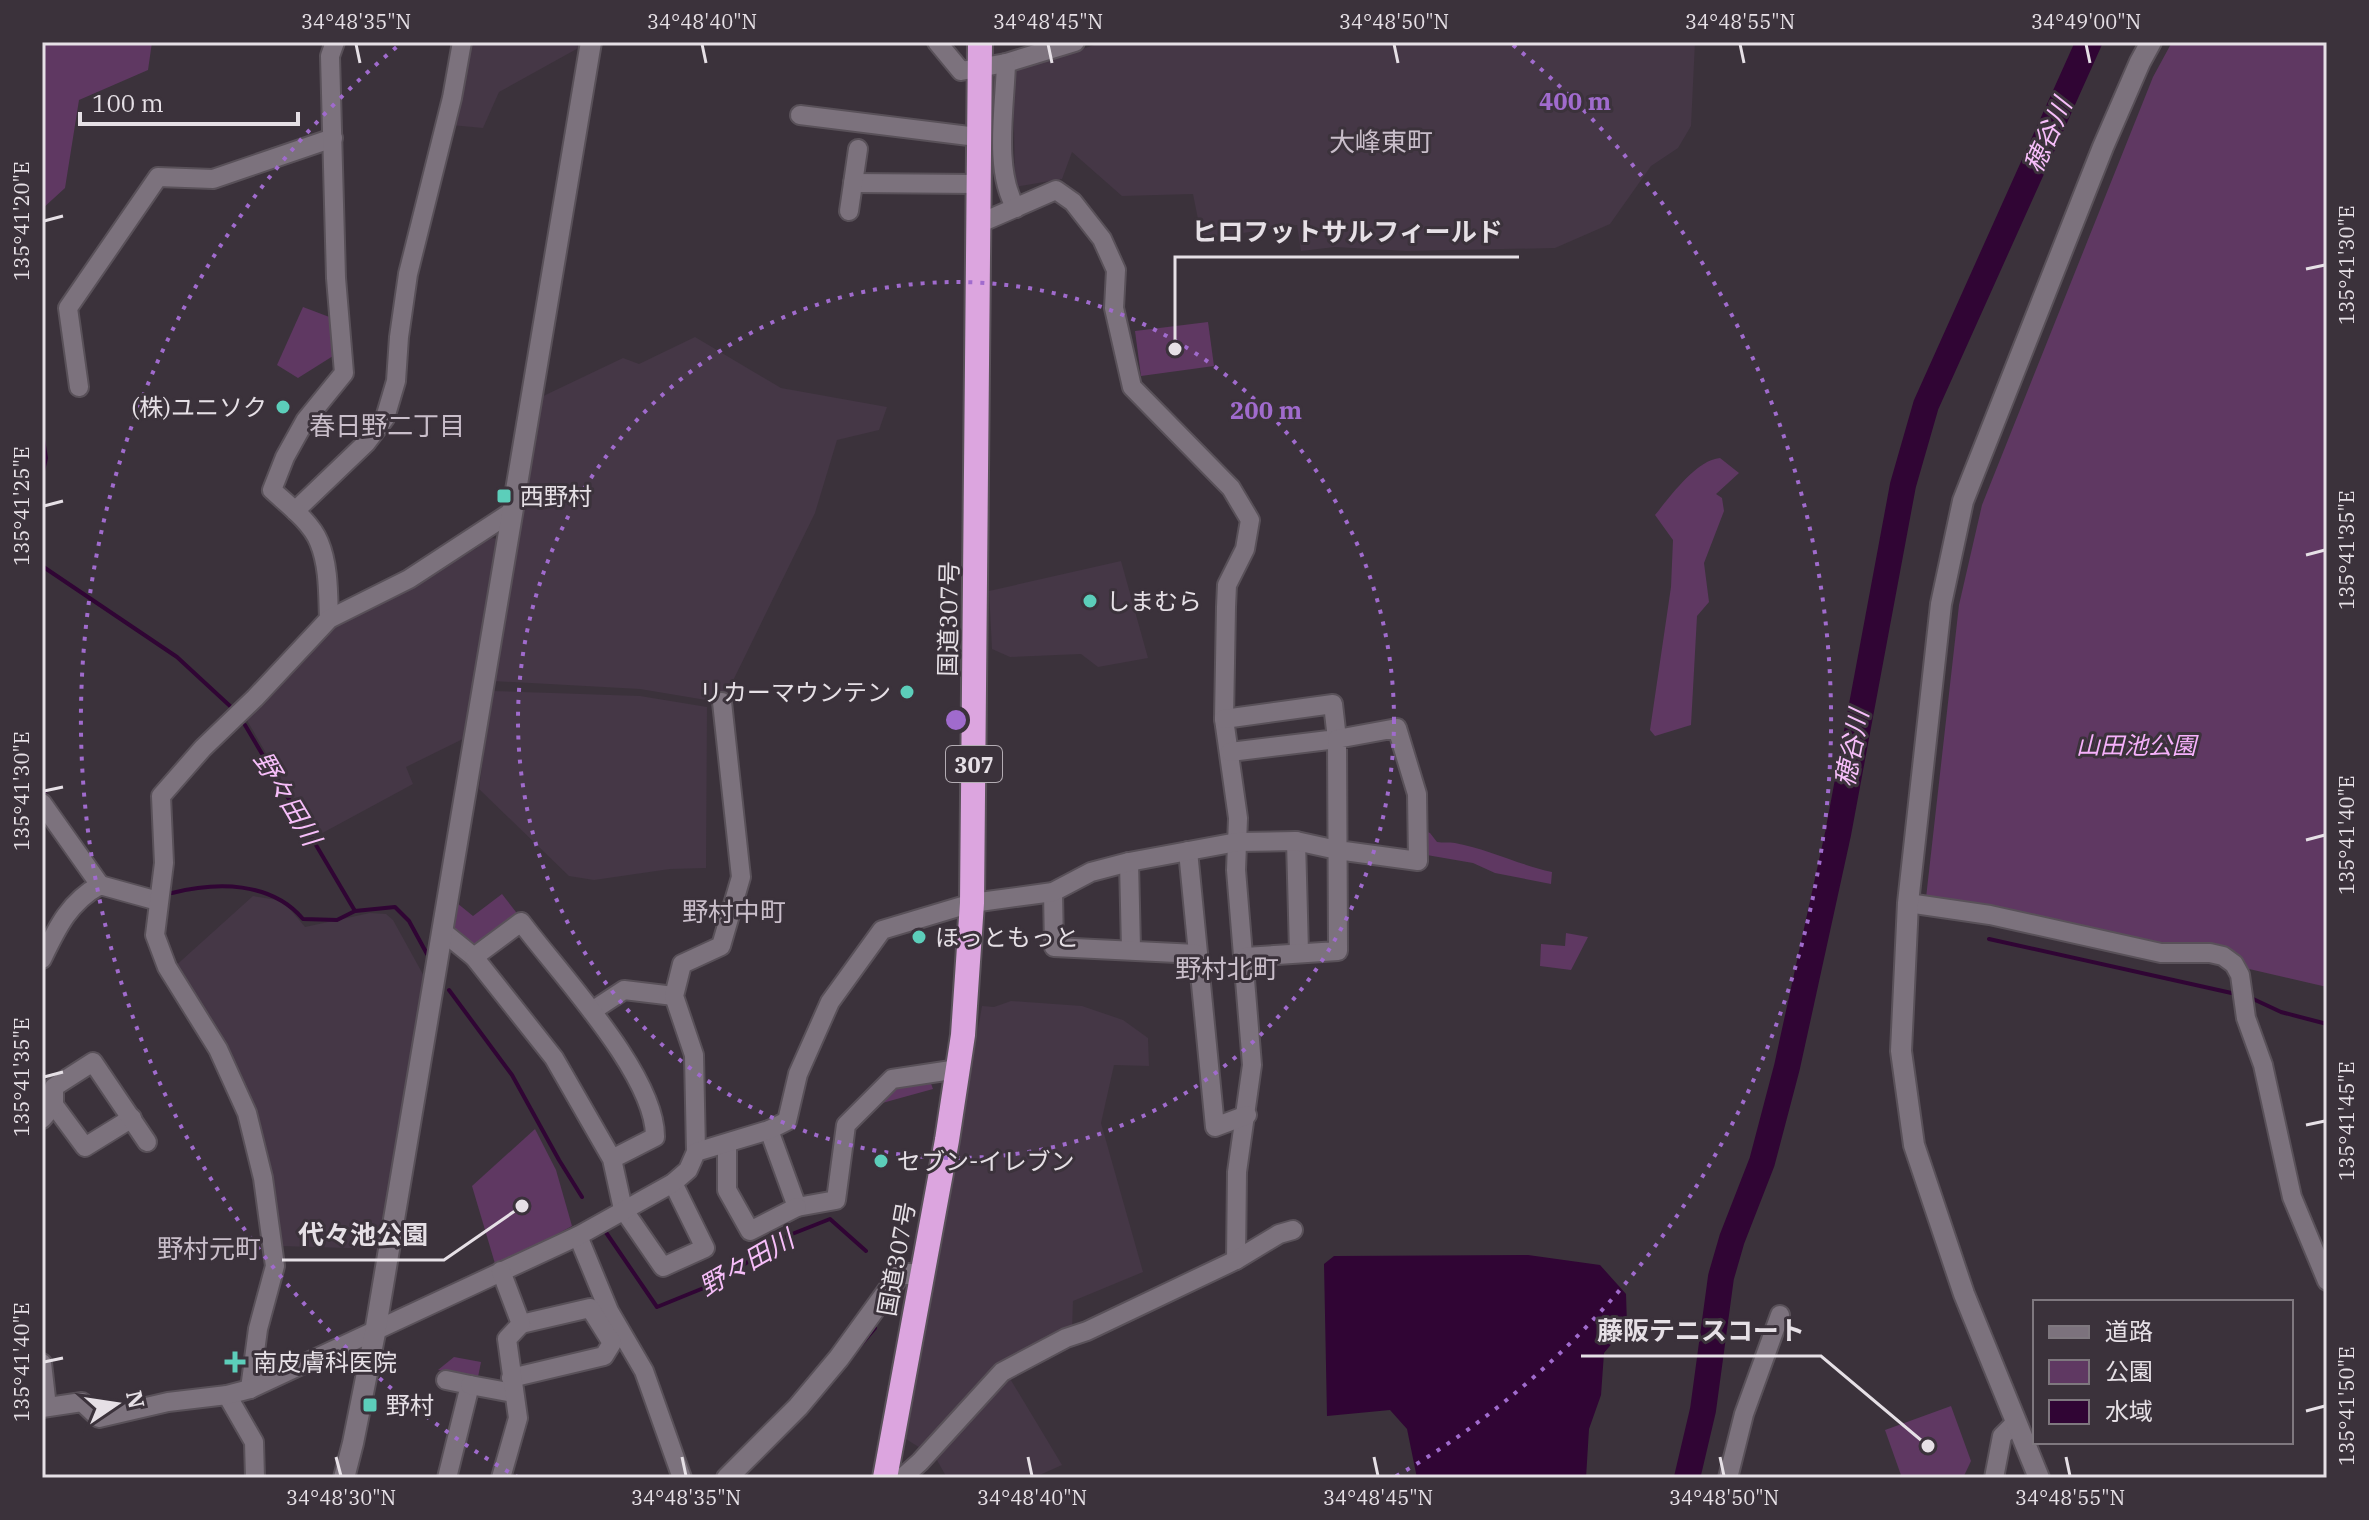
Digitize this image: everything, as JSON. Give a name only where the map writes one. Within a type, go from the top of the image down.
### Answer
[{"type":"highway","name":"国道307号","points":[[885,1478],[958,1069],[972,903],[980,42]]},
{"type":"street","points":[[329,619],[328,579],[319,540],[272,490],[285,457],[305,421],[344,373],[336,278],[330,56],[335,42]]},
{"type":"street","points":[[295,511],[366,443],[385,418],[396,381],[408,274],[452,98],[462,42]]},
{"type":"street","points":[[344,1478],[375,1333],[591,42]]},
{"type":"street","points":[[937,42],[961,71],[1006,63],[1075,42]]},
{"type":"street","points":[[2039,1478],[1964,1294],[1914,1145],[1901,1051],[1908,903],[1941,604],[1963,501],[2103,147],[2151,42]]},
{"type":"street","points":[[1006,63],[1002,156],[1009,197],[1016,208]]},
{"type":"street","points":[[800,115],[977,137]]},
{"type":"street","points":[[79,387],[68,308],[158,177],[213,179],[333,138]]},
{"type":"street","points":[[849,211],[858,149]]},
{"type":"street","points":[[853,183],[978,184]]},
{"type":"street","points":[[978,224],[1056,190],[1073,202],[1102,239],[1116,270],[1114,308],[1132,387],[1231,488],[1250,520],[1245,549],[1227,585],[1224,719],[1238,818],[1236,870],[1252,1065],[1237,1172],[1236,1260]]},
{"type":"street","points":[[250,1389],[258,1329],[275,1266],[263,1178],[248,1116],[240,1098],[218,1049],[165,964],[155,935],[164,863],[161,796],[203,748],[329,619],[409,579],[513,511]]},
{"type":"street","points":[[42,1363],[45,1408],[82,1402],[99,1418],[168,1402],[250,1389],[578,1236],[673,1183],[688,1170],[696,1152],[694,1055],[674,996],[682,964],[721,946],[741,877],[722,702]]},
{"type":"street","points":[[1224,719],[1333,704],[1337,739],[1338,951],[1245,957]]},
{"type":"street","points":[[696,1152],[727,1145],[787,1121],[798,1074],[830,1002],[882,930],[972,903],[1053,892],[1091,872],[1129,862],[1237,842],[1296,841],[1418,861],[1417,794],[1397,728],[1230,752]]},
{"type":"street","points":[[46,814],[100,885],[158,901]]},
{"type":"street","points":[[1296,841],[1299,952]]},
{"type":"street","points":[[1188,851],[1215,1127],[1247,1115]]},
{"type":"street","points":[[1129,862],[1131,949]]},
{"type":"street","points":[[42,959],[63,916],[84,893],[100,885]]},
{"type":"street","points":[[1053,892],[1054,947],[1197,954]]},
{"type":"street","points":[[1908,903],[1990,915],[2161,953],[2210,953],[2223,956],[2234,964],[2240,975],[2246,1018],[2263,1065],[2292,1197],[2327,1281]]},
{"type":"street","points":[[474,957],[521,922],[625,1058],[655,1120],[655,1137],[612,1159]]},
{"type":"street","points":[[442,931],[474,957],[554,1058],[612,1159],[623,1209],[663,1267],[705,1248],[673,1183]]},
{"type":"street","points":[[592,1011],[624,990],[674,996]]},
{"type":"street","points":[[132,1118],[85,1147],[48,1112],[54,1087],[93,1062],[132,1118],[147,1142]]},
{"type":"street","points":[[727,1145],[727,1190],[750,1231],[797,1207],[836,1200],[846,1125],[892,1079],[958,1069]]},
{"type":"street","points":[[769,1130],[797,1207]]},
{"type":"street","points":[[902,1478],[1002,1372],[1066,1338],[1236,1260],[1279,1234],[1293,1230]]},
{"type":"street","points":[[578,1236],[609,1311],[644,1371],[682,1478]]},
{"type":"street","points":[[501,1271],[521,1324]]},
{"type":"street","points":[[727,1478],[798,1407],[839,1358],[900,1274],[922,1274]]},
{"type":"street","points":[[446,1380],[470,1385],[512,1385],[604,1356],[612,1343],[590,1308],[521,1324],[507,1339],[512,1385],[518,1418],[501,1478]]},
{"type":"street","points":[[1728,1478],[1744,1414],[1780,1315]]},
{"type":"street","points":[[447,1478],[470,1385]]},
{"type":"street","points":[[227,1395],[254,1442],[255,1478]]},
{"type":"street","points":[[1994,1478],[2002,1436],[2016,1422]]},
{"type":"shaded area","points":[[472,42],[583,42],[582,46],[499,92],[483,128],[451,125]]},
{"type":"shaded area","points":[[1104,42],[1695,42],[1691,126],[1678,148],[1651,166],[1610,224],[1555,248],[1407,251],[1335,247],[1301,251],[1297,225],[1202,239],[1193,194],[1122,196],[1072,152],[1062,179],[1015,187],[1013,71]]},
{"type":"shaded area","points":[[695,337],[781,388],[887,407],[879,430],[837,440],[815,513],[725,697],[706,700],[640,689],[493,681],[537,399],[623,358],[639,364]]},
{"type":"shaded area","points":[[484,537],[499,539],[469,736],[406,767],[413,784],[315,837],[245,717],[331,626],[477,548]]},
{"type":"shaded area","points":[[1121,561],[1148,658],[1098,667],[1081,654],[1010,657],[992,649],[989,591]]},
{"type":"shaded area","points":[[492,691],[640,696],[707,707],[706,868],[670,869],[594,880],[569,876],[479,789]]},
{"type":"shaded area","points":[[253,896],[277,900],[289,908],[305,927],[370,913],[386,914],[393,920],[425,978],[381,1249],[280,1246],[257,1129],[172,969]]},
{"type":"shaded area","points":[[1011,1001],[1082,1006],[1123,1020],[1148,1038],[1149,1066],[1114,1065],[1101,1123],[1143,1272],[1073,1301],[1072,1331],[1027,1352],[925,1451],[906,1439],[982,1006],[994,1007]]},
{"type":"shaded area","points":[[1009,1377],[1062,1465],[1033,1478],[947,1478],[933,1453]]},
{"type":"green space","points":[[42,42],[152,42],[148,70],[79,100],[65,188],[42,209]]},
{"type":"green space","name":"山田池公園","points":[[2172,42],[2327,42],[2327,987],[1990,909],[1926,898],[1959,605],[1982,505],[2153,77]]},
{"type":"green space","points":[[303,307],[332,318],[333,356],[298,378],[277,365]]},
{"type":"green space","points":[[1208,322],[1214,366],[1141,376],[1135,331]]},
{"type":"green space","points":[[1720,458],[1739,473],[1716,494],[1722,498],[1724,511],[1704,563],[1709,602],[1697,616],[1691,725],[1655,736],[1650,730],[1671,587],[1673,540],[1655,515],[1693,472]]},
{"type":"green space","points":[[1423,830],[1437,842],[1467,846],[1552,872],[1551,884],[1495,873],[1473,863],[1421,854]]},
{"type":"green space","points":[[502,894],[519,916],[476,948],[449,929],[457,903],[473,916]]},
{"type":"green space","points":[[1566,933],[1588,937],[1571,970],[1540,966],[1541,944],[1565,946]]},
{"type":"green space","points":[[929,1078],[933,1089],[875,1105],[891,1090]]},
{"type":"green space","points":[[535,1129],[556,1170],[572,1226],[496,1267],[472,1186]]},
{"type":"green space","points":[[454,1357],[481,1362],[478,1377],[438,1370]]},
{"type":"green space","points":[[1951,1406],[1971,1461],[1963,1478],[1902,1478],[1885,1430]]},
{"type":"water","points":[[1528,1255],[1600,1265],[1626,1294],[1627,1325],[1604,1353],[1601,1395],[1589,1429],[1586,1478],[1417,1478],[1407,1429],[1390,1410],[1327,1416],[1324,1264],[1334,1256]]},
{"type":"waterway","name":"穂谷川","points":[[1687,1478],[1703,1410],[1721,1277],[1762,1162],[1787,1067],[1838,834],[1903,485],[1926,405],[2089,42]]},
{"type":"waterway","name":"野々田川","points":[[42,433],[46,458],[42,475]]},
{"type":"waterway","name":"野々田川","points":[[42,566],[177,657],[230,706]]},
{"type":"waterway","name":"野々田川","points":[[245,725],[355,911]]},
{"type":"waterway","points":[[42,789],[67,824]]},
{"type":"waterway","points":[[172,893],[224,886],[259,891],[275,897],[303,919],[337,920],[355,911],[395,907],[409,921],[427,954]]},
{"type":"waterway","points":[[1989,939],[2236,994]]},
{"type":"waterway","name":"野々田川","points":[[449,990],[512,1075],[582,1197]]},
{"type":"waterway","points":[[2251,998],[2281,1012],[2327,1024]]},
{"type":"waterway","name":"野々田川","points":[[605,1231],[657,1307],[716,1283],[787,1236],[830,1219],[866,1251]]},
{"type":"waterway","name":"野々田川","points":[[859,1347],[875,1328]]},
{"type":"place","name":"ヒロフットサルフィールド","points":[[1175,349]]},
{"type":"place","name":"(株)ユニソク","points":[[283,407]]},
{"type":"place","name":"西野村","points":[[504,496]]},
{"type":"place","name":"しまむら","points":[[1090,601]]},
{"type":"place","name":"リカーマウンテン","points":[[907,692]]},
{"type":"place","name":"ほっともっと","points":[[919,937]]},
{"type":"place","name":"セブン-イレブン","points":[[881,1161]]},
{"type":"place","name":"代々池公園","points":[[522,1206]]},
{"type":"place","name":"南皮膚科医院","points":[[235,1362]]},
{"type":"place","name":"野村","points":[[370,1405]]},
{"type":"place","name":"藤阪テニスコート","points":[[1928,1446]]},
{"type":"district","name":"大峰東町","points":[[1381,141]]},
{"type":"district","name":"春日野二丁目","points":[[387,425]]},
{"type":"district","name":"野村中町","points":[[734,911]]},
{"type":"district","name":"野村北町","points":[[1227,968]]},
{"type":"district","name":"野村元町","points":[[209,1248]]}]
